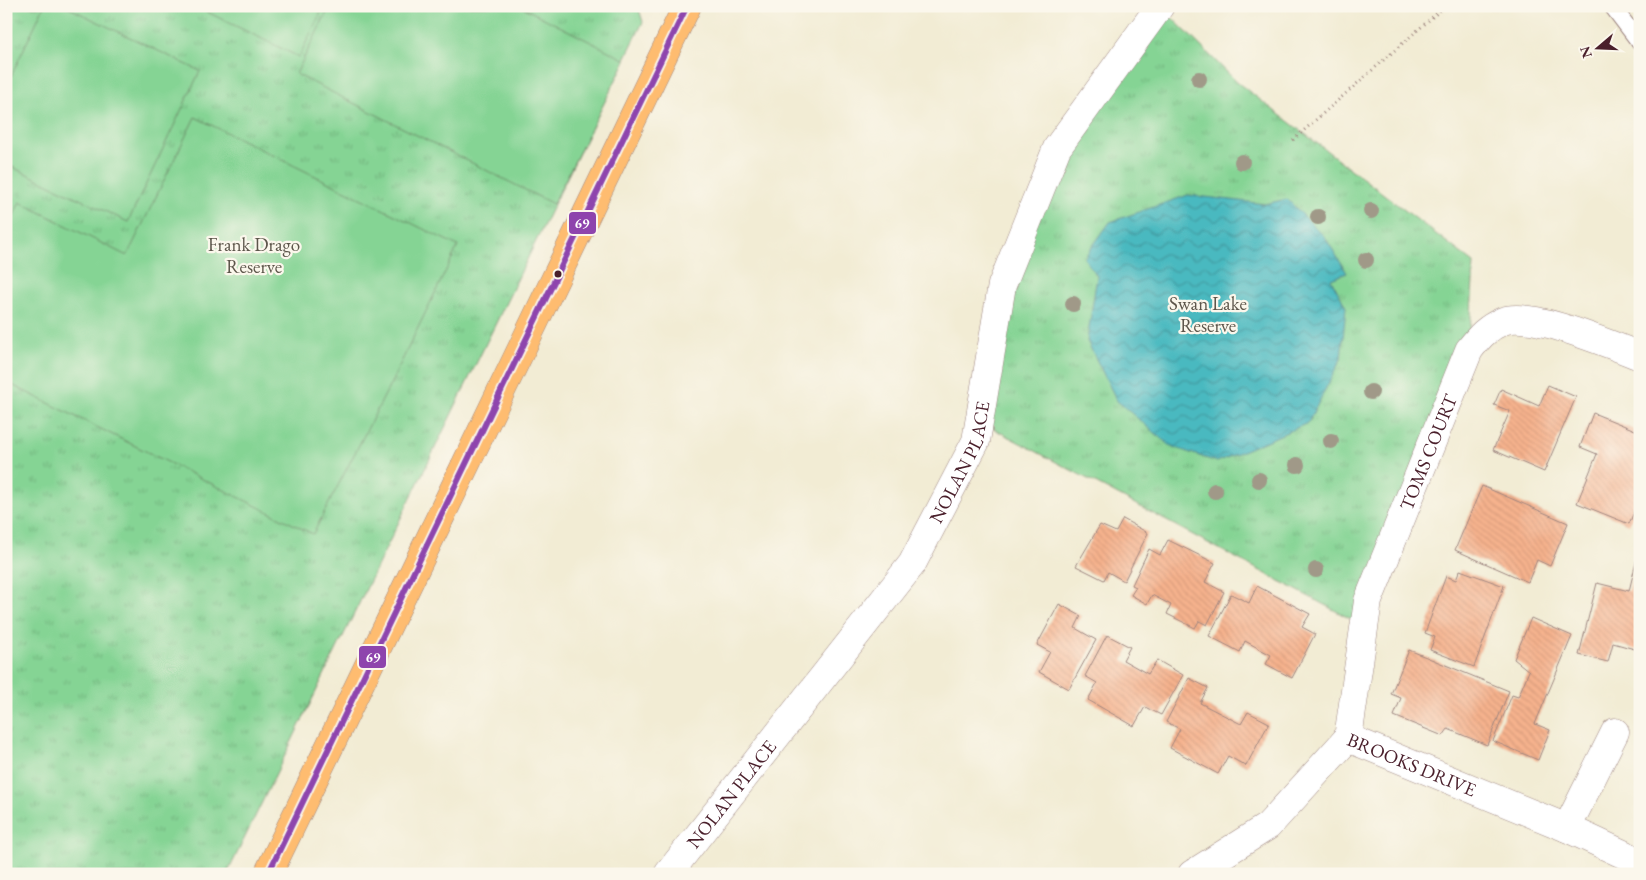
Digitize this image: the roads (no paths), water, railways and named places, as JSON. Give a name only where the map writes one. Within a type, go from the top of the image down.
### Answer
[{"type":"main road","points":[[268,874],[687,6]]},
{"type":"street","name":"NOLAN PLACE","points":[[668,874],[912,564],[976,440],[1002,285],[1057,148],[1160,6]]},
{"type":"street","name":"TOMS COURT","points":[[1348,738],[1368,601],[1469,350],[1484,331],[1505,320],[1527,319],[1560,327],[1640,356]]},
{"type":"street","points":[[1568,828],[1615,732]]},
{"type":"street","name":"BROOKS DRIVE","points":[[1192,874],[1268,826],[1348,738],[1568,828],[1640,862]]},
{"type":"lane","points":[[1612,6],[1640,43]]},
{"type":"water","points":[[1188,195],[1265,204],[1287,199],[1325,237],[1347,273],[1331,279],[1346,307],[1341,359],[1308,423],[1217,462],[1170,446],[1117,401],[1087,341],[1097,276],[1084,258],[1110,222]]},
{"type":"park label","name":"Frank Drago Reserve","points":[[254,255]]},
{"type":"park label","name":"Swan Lake Reserve","points":[[1208,314]]}]
